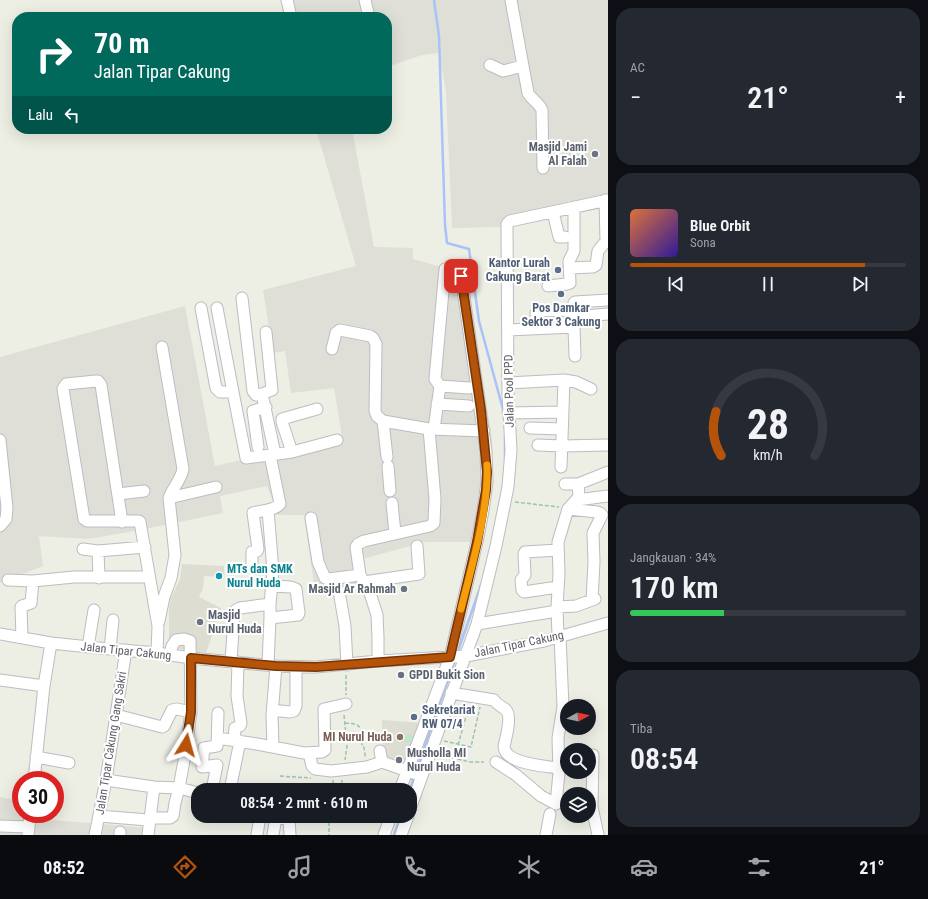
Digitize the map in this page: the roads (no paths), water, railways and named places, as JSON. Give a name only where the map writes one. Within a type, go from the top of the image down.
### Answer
[{"type":"street","points":[[287,0],[290,12]]},
{"type":"street","points":[[365,0],[368,12]]},
{"type":"street","points":[[511,0],[528,93],[530,97],[540,105],[542,110],[543,168]]},
{"type":"street","points":[[490,65],[503,71],[523,66]]},
{"type":"street","points":[[569,268],[595,266],[602,256],[598,251],[606,241],[606,200]]},
{"type":"street","name":"Jalan Pool PPD","points":[[458,656],[477,624],[496,546],[505,502],[510,466],[508,414],[508,224],[510,221],[606,200]]},
{"type":"street","points":[[548,286],[569,284],[570,258],[574,251],[574,207]]},
{"type":"street","points":[[553,212],[559,237],[565,237]]},
{"type":"street","points":[[378,661],[377,615],[370,593],[362,578],[356,547],[358,544],[377,537],[430,526],[434,522],[435,499],[432,429],[440,386],[435,379],[445,269]]},
{"type":"street","points":[[406,783],[430,752],[451,693],[486,490],[487,472],[484,431],[461,276]]},
{"type":"street","points":[[242,298],[253,391],[256,395],[272,390],[266,332]]},
{"type":"street","points":[[575,356],[574,303],[608,300]]},
{"type":"street","points":[[201,308],[216,388],[220,392],[234,392]]},
{"type":"street","points":[[217,308],[246,458],[292,452],[337,440]]},
{"type":"street","points":[[537,329],[536,313],[538,311],[574,318]]},
{"type":"street","points":[[508,330],[537,329],[574,318],[608,314]]},
{"type":"street","points":[[332,349],[336,333],[340,330],[373,338],[376,344],[375,411],[377,416],[383,421],[432,429],[484,431]]},
{"type":"street","points":[[157,653],[158,626],[164,598],[171,578],[175,555],[170,498],[171,492],[180,478],[183,469],[162,347]]},
{"type":"street","points":[[508,383],[564,380],[576,382],[591,388]]},
{"type":"street","points":[[561,467],[564,380]]},
{"type":"street","points":[[122,522],[101,385],[98,381],[96,381],[64,385],[63,389],[84,519],[88,521],[122,522],[139,521],[140,522],[158,626]]},
{"type":"street","points":[[440,386],[469,388]]},
{"type":"street","points":[[252,566],[252,552],[257,551],[258,549],[253,513],[268,510],[280,504],[266,407],[262,394]]},
{"type":"street","points":[[437,404],[469,406]]},
{"type":"street","points":[[258,447],[252,415],[253,411],[266,407]]},
{"type":"street","points":[[292,452],[282,418],[317,409]]},
{"type":"street","points":[[508,414],[563,412]]},
{"type":"street","points":[[383,421],[390,491]]},
{"type":"street","points":[[530,428],[562,428]]},
{"type":"street","points":[[0,440],[7,508],[6,519],[0,526]]},
{"type":"street","points":[[538,445],[608,445]]},
{"type":"street","points":[[565,484],[578,484],[608,472]]},
{"type":"street","points":[[560,744],[558,738],[563,707],[557,609],[558,542],[568,509],[577,500],[579,493],[578,484]]},
{"type":"street","points":[[170,498],[216,487]]},
{"type":"street","points":[[118,494],[144,491]]},
{"type":"street","points":[[577,500],[608,496]]},
{"type":"street","points":[[392,503],[395,533]]},
{"type":"street","points":[[477,624],[576,606],[593,599],[593,533],[602,515],[597,512],[568,509]]},
{"type":"street","points":[[268,510],[272,557],[270,618],[273,747]]},
{"type":"street","points":[[311,518],[318,562],[325,578],[328,579],[419,574],[417,546]]},
{"type":"street","points":[[83,549],[98,551],[145,547]]},
{"type":"street","points":[[558,550],[525,552],[525,574],[521,580],[522,590],[524,592],[558,587]]},
{"type":"street","points":[[98,551],[99,578]]},
{"type":"street","points":[[8,580],[34,581],[74,577],[149,578]]},
{"type":"street","points":[[22,638],[21,607],[31,604],[34,581]]},
{"type":"street","points":[[270,618],[298,616],[299,614],[296,589],[291,587],[272,586]]},
{"type":"street","points":[[339,591],[346,626],[346,665]]},
{"type":"street","points":[[231,783],[237,740],[235,728],[240,726],[241,723],[237,696],[234,617],[236,610],[240,608],[270,604]]},
{"type":"street","points":[[88,647],[94,610]]},
{"type":"street","points":[[110,649],[113,620]]},
{"type":"street","name":"Jalan Tipar Cakung","points":[[0,634],[51,643],[157,653],[191,658],[296,667],[346,665],[378,661],[458,656],[559,637],[608,622]]},
{"type":"street","points":[[99,816],[148,820],[149,818],[173,818],[191,712],[190,642],[184,639],[176,640],[172,646],[170,655]]},
{"type":"street","points":[[35,771],[44,686],[51,643]]},
{"type":"street","name":"Jalan Tipar Cakung Gang Sakri","points":[[95,835],[106,780],[126,650]]},
{"type":"street","points":[[413,783],[414,773],[458,656]]},
{"type":"street","points":[[273,710],[289,712],[294,711],[296,706],[296,667]]},
{"type":"street","points":[[0,680],[44,686]]},
{"type":"street","points":[[451,693],[494,700],[508,712],[509,718],[504,748],[506,754],[528,764],[558,768]]},
{"type":"street","points":[[218,738],[309,753],[322,752],[325,750],[324,709],[346,704]]},
{"type":"street","points":[[116,715],[162,727],[164,726],[172,710],[177,709],[191,712]]},
{"type":"street","points":[[213,783],[217,765],[202,767],[204,748],[217,746],[218,713]]},
{"type":"street","points":[[379,762],[380,750]]},
{"type":"street","points":[[309,753],[312,766],[315,769],[331,771],[367,767],[379,762],[414,773]]},
{"type":"street","points":[[36,757],[69,763]]},
{"type":"street","points":[[496,762],[516,775],[541,796],[556,804],[558,768],[560,762]]},
{"type":"street","points":[[593,779],[592,807],[598,835]]},
{"type":"street","points":[[106,780],[154,787],[179,788],[191,791]]},
{"type":"street","points":[[148,835],[154,787]]},
{"type":"street","points":[[546,835],[550,814]]},
{"type":"street","points":[[257,835],[259,823]]},
{"type":"street","points":[[273,835],[274,823]]},
{"type":"street","points":[[289,823],[290,835]]},
{"type":"street","points":[[384,835],[388,823]]},
{"type":"street","points":[[401,835],[405,823]]},
{"type":"street","points":[[0,826],[28,831]]},
{"type":"waterway","points":[[434,0],[439,36],[445,225],[447,243],[469,249],[479,321],[504,413]]},
{"type":"waterway","points":[[505,438],[505,459]]},
{"type":"waterway","points":[[457,654],[481,585]]},
{"type":"waterway","points":[[416,771],[455,660]]},
{"type":"waterway","points":[[412,783],[414,777]]},
{"type":"waterway","points":[[394,835],[398,823]]},
{"type":"place","name":"Masjid Jami Al Falah","points":[[595,154]]},
{"type":"place","name":"Kantor Lurah Cakung Barat","points":[[558,270]]},
{"type":"place","name":"Pos Damkar Sektor 3 Cakung","points":[[561,294]]},
{"type":"place","name":"MTs dan SMK Nurul Huda","points":[[219,576]]},
{"type":"place","name":"Masjid Ar Rahmah","points":[[404,589]]},
{"type":"place","name":"Masjid Nurul Huda","points":[[200,622]]},
{"type":"place","name":"GPDI Bukit Sion","points":[[401,675]]},
{"type":"place","name":"Sekretariat RW 07/4","points":[[414,717]]},
{"type":"place","name":"MI Nurul Huda","points":[[400,737]]},
{"type":"place","name":"Musholla MI Nurul Huda","points":[[399,760]]}]
